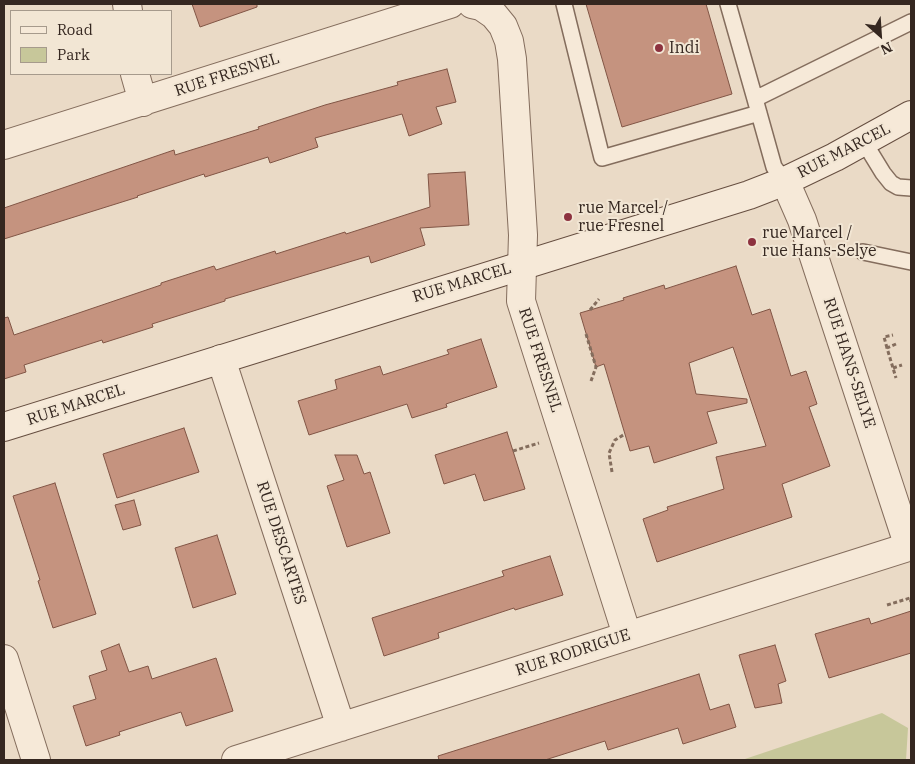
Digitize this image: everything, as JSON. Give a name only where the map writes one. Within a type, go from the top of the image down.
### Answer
[{"type":"street","name":"RUE FRESNEL","points":[[4,145],[450,4]]},
{"type":"street","name":"RUE FRESNEL","points":[[472,4],[481,6],[494,15],[503,26],[509,41],[512,59],[523,235],[520,300],[627,636]]},
{"type":"street","points":[[135,75],[143,102]]},
{"type":"street","name":"RUE MARCEL","points":[[4,428],[749,195],[785,181],[864,142],[911,116]]},
{"type":"street","name":"RUE HANS-SELYE","points":[[785,181],[802,220],[910,547]]},
{"type":"street","name":"RUE DESCARTES","points":[[221,359],[342,727]]},
{"type":"street","name":"RUE RODRIGUE","points":[[236,760],[910,547]]},
{"type":"street","points":[[4,659],[36,760]]},
{"type":"lane","points":[[564,4],[602,158],[757,106],[911,22]]},
{"type":"lane","points":[[728,4],[774,167],[785,181]]},
{"type":"lane","points":[[864,142],[891,183],[898,187],[911,188]]},
{"type":"lane","points":[[863,252],[911,262]]},
{"type":"path","points":[[590,310],[599,299]]},
{"type":"path","points":[[586,334],[596,367],[591,381]]},
{"type":"path","points":[[893,334],[884,337],[896,378]]},
{"type":"path","points":[[887,348],[896,344]]},
{"type":"path","points":[[893,368],[902,365]]},
{"type":"path","points":[[612,472],[609,452],[615,440],[625,434]]},
{"type":"path","points":[[886,604],[910,598],[911,602]]},
{"type":"green space","points":[[882,713],[908,728],[906,760],[742,760]]},
{"type":"building","points":[[192,4],[257,4],[257,7],[200,27]]},
{"type":"building","name":"Indi","points":[[586,4],[706,4],[732,94],[622,127]]},
{"type":"building","points":[[447,69],[456,102],[436,107],[442,124],[409,136],[402,114],[315,138],[318,147],[270,163],[268,157],[205,177],[204,174],[4,239],[4,208],[174,150],[175,155],[259,129],[258,127],[325,105],[398,85],[397,82]]},
{"type":"building","points":[[465,172],[469,225],[420,228],[425,245],[371,263],[369,256],[225,299],[225,301],[152,324],[153,327],[103,343],[102,340],[24,365],[26,372],[4,379],[4,318],[8,317],[14,335],[214,266],[216,270],[275,251],[276,254],[345,232],[346,234],[430,207],[428,174]]},
{"type":"building","points":[[736,266],[752,315],[770,309],[791,376],[806,371],[817,404],[809,407],[830,466],[782,484],[792,517],[657,562],[643,519],[668,510],[667,507],[724,489],[716,457],[766,446],[733,347],[689,363],[696,394],[747,399],[747,403],[707,412],[717,443],[654,463],[649,446],[630,451],[604,364],[596,367],[580,313],[624,300],[623,298],[664,285],[665,289]]},
{"type":"building","points":[[481,339],[497,387],[446,404],[447,407],[412,418],[407,404],[309,435],[298,401],[337,389],[335,380],[380,366],[383,375],[449,354],[447,350]]},
{"type":"building","points":[[184,428],[199,472],[117,498],[103,454]]},
{"type":"building","points":[[507,432],[525,489],[484,501],[475,474],[444,484],[435,455]]},
{"type":"building","points":[[335,455],[357,455],[364,474],[370,472],[390,533],[347,547],[327,486],[344,480]]},
{"type":"building","points":[[55,483],[96,614],[53,628],[13,496]]},
{"type":"building","points":[[134,500],[141,525],[123,530],[115,505]]},
{"type":"building","points":[[217,535],[236,594],[193,608],[175,548]]},
{"type":"building","points":[[550,556],[563,595],[515,610],[514,608],[438,633],[439,638],[384,656],[372,618],[504,576],[502,571]]},
{"type":"building","points":[[911,611],[911,653],[829,678],[815,634],[869,618],[871,624]]},
{"type":"building","points":[[119,644],[129,672],[148,666],[152,679],[216,658],[233,711],[186,726],[181,712],[119,732],[120,735],[86,746],[73,706],[96,699],[89,676],[107,670],[101,651]]},
{"type":"building","points":[[775,645],[786,681],[778,684],[782,703],[755,708],[739,655]]},
{"type":"building","points":[[699,674],[710,710],[729,704],[736,727],[683,744],[678,728],[608,750],[605,741],[545,760],[439,760],[438,756]]},
{"type":"place","name":"Indi","points":[[659,48]]},
{"type":"place","name":"rue Marcel / rue Fresnel","points":[[568,217]]},
{"type":"place","name":"rue Marcel / rue Hans-Selye","points":[[752,242]]}]
